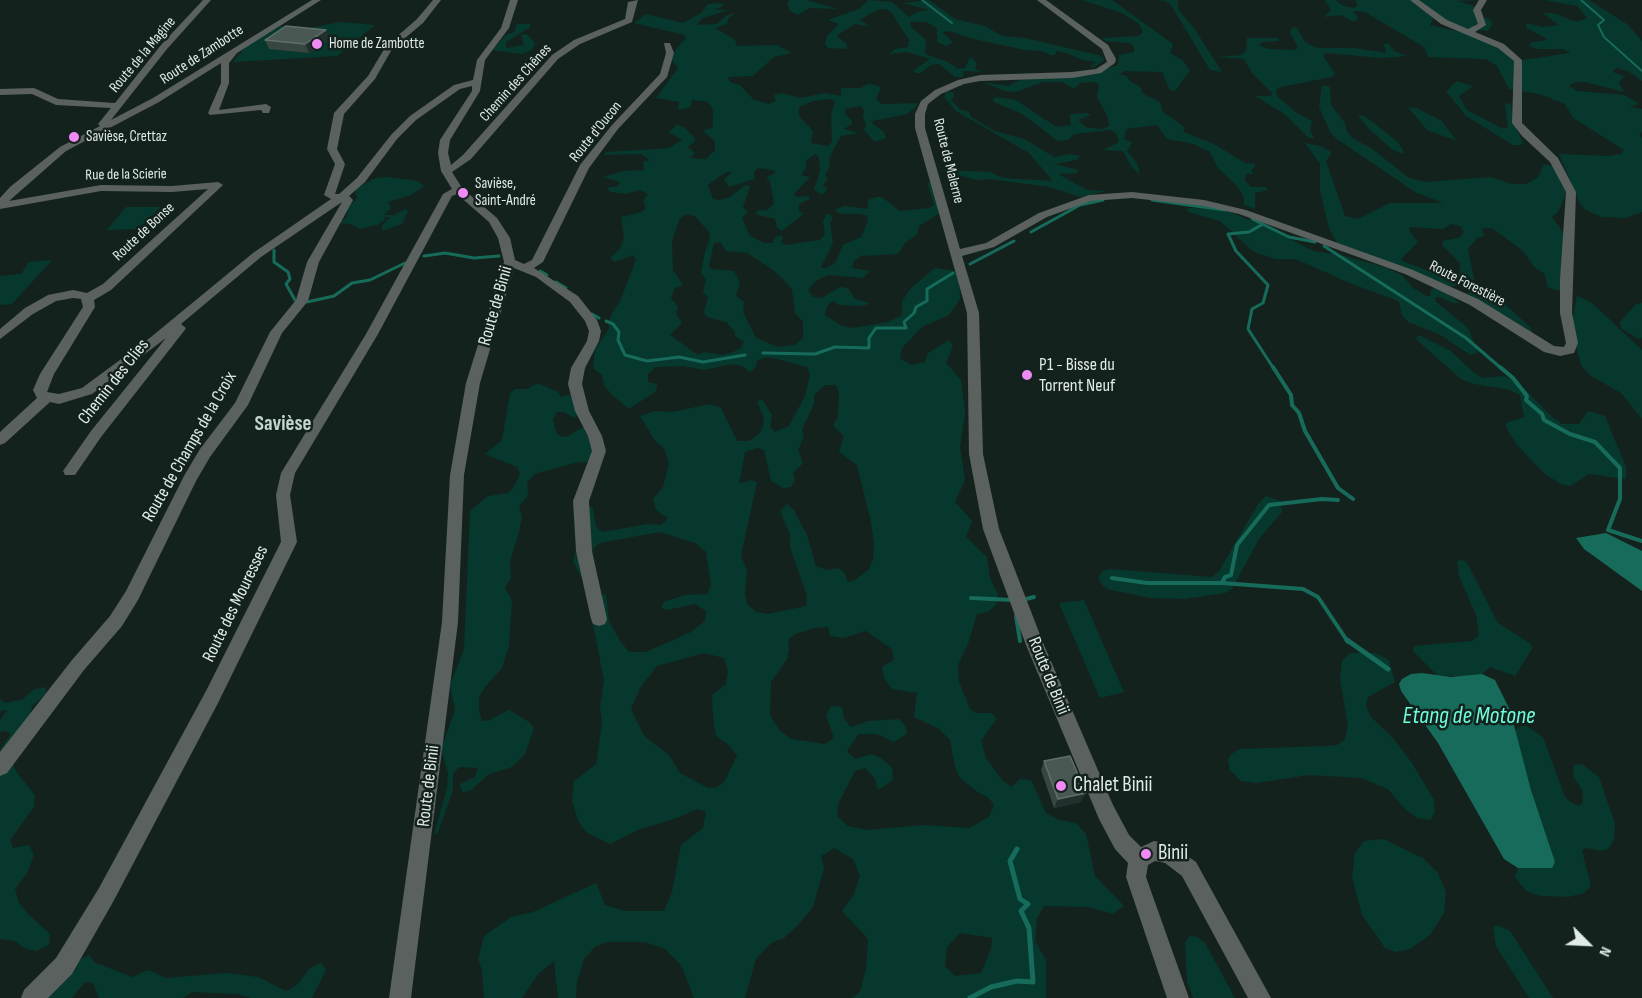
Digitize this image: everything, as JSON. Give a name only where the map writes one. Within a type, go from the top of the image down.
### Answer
[{"type":"street","name":"Route de la Magine","points":[[99,128],[164,47],[207,0]]},
{"type":"street","name":"Route de Zambotte","points":[[99,128],[156,100],[316,0]]},
{"type":"street","points":[[341,197],[329,195],[340,164],[332,149],[339,113],[372,77],[387,51],[420,21],[437,0]]},
{"type":"street","name":"Route de Binii","points":[[400,998],[450,622],[457,475],[473,383],[517,265],[493,220],[458,190],[446,171],[443,153],[445,140],[470,103],[481,60],[505,28],[514,0]]},
{"type":"street","name":"Chemin des Chênes","points":[[446,171],[456,167],[467,157],[555,57],[577,42],[629,20],[634,0]]},
{"type":"street","name":"Route de Malerne","points":[[980,482],[973,425],[974,323],[966,282],[920,128],[920,114],[924,103],[938,92],[961,82],[990,78],[1050,77],[1087,73],[1106,67],[1112,59],[1106,47],[1041,0]]},
{"type":"street","points":[[1414,0],[1444,22],[1469,32],[1482,25],[1477,10],[1483,0]]},
{"type":"street","name":"Route Forestière","points":[[956,254],[990,245],[1034,220],[1069,205],[1114,195],[1155,196],[1223,206],[1435,283],[1484,308],[1549,349],[1565,352],[1571,348],[1566,302],[1571,199],[1569,186],[1548,153],[1519,126],[1519,66],[1514,55],[1469,32]]},
{"type":"street","name":"Route d'Oucon","points":[[517,265],[537,262],[584,167],[615,127],[664,75],[670,53],[667,45]]},
{"type":"street","points":[[233,51],[223,68],[225,83],[213,113],[266,107],[267,111]]},
{"type":"street","points":[[0,335],[29,311],[52,298],[73,294],[88,298],[89,307],[47,374],[40,390],[44,396],[64,399],[92,389],[257,255],[341,197],[361,180],[394,137],[413,118],[457,87],[476,82]]},
{"type":"street","points":[[0,92],[34,92],[56,102],[117,106]]},
{"type":"street","points":[[0,206],[14,189],[56,154],[99,128]]},
{"type":"street","name":"Rue de la Scierie","points":[[0,206],[26,203],[61,193],[101,188],[172,189],[218,185]]},
{"type":"street","name":"Route de Bonse","points":[[88,298],[107,287],[218,185]]},
{"type":"street","points":[[0,190],[14,189]]},
{"type":"street","name":"Route des Mouresses","points":[[32,998],[64,966],[106,895],[212,697],[289,542],[283,495],[288,473],[372,334],[448,194],[458,190]]},
{"type":"street","name":"Route de Champs de la Croix","points":[[0,767],[78,665],[116,621],[132,595],[189,480],[205,453],[241,405],[276,332],[302,301],[313,262],[348,200],[341,197]]},
{"type":"street","points":[[517,265],[540,275],[574,299],[591,320],[595,331],[593,341],[578,369],[575,384],[582,411],[595,436],[599,451],[581,501],[584,551],[599,619]]},
{"type":"street","name":"Chemin des Clies","points":[[70,471],[96,434],[184,324],[183,316]]},
{"type":"street","points":[[0,440],[44,396]]},
{"type":"street","name":"Route de Binii","points":[[980,482],[999,551],[1106,812],[1122,842],[1140,859]]},
{"type":"street","points":[[1178,998],[1139,887],[1136,871],[1140,859],[1148,852],[1160,851],[1177,858],[1189,868],[1260,998]]},
{"type":"shaded area","points":[[789,0],[807,0],[838,9],[810,8],[798,15],[790,11],[787,4]]},
{"type":"shaded area","points":[[868,0],[892,2],[909,17],[917,12],[929,10],[903,3],[929,0],[955,19],[985,26],[1002,36],[1025,38],[1104,58],[1093,68],[1090,66],[1096,62],[1082,60],[1067,53],[1056,51],[1055,55],[1050,55],[1041,51],[973,39],[950,31],[942,32],[953,42],[946,46],[937,42],[937,28],[926,22],[910,22],[911,27],[926,40],[925,54],[948,62],[958,69],[965,68],[970,57],[977,63],[975,69],[983,72],[963,71],[963,77],[955,77],[939,64],[931,65],[921,73],[916,73],[913,71],[930,59],[907,52],[889,54],[895,49],[908,47],[909,40],[891,12],[886,9],[877,10],[860,20],[870,27],[855,24],[839,34],[837,37],[847,44],[846,49],[828,48],[825,44],[827,36],[839,24],[828,20],[859,9]]},
{"type":"shaded area","points":[[1082,0],[1112,0],[1173,44],[1170,53],[1182,60],[1190,70],[1175,91],[1170,90],[1162,72],[1125,71],[1119,74],[1127,76],[1130,81],[1141,88],[1142,93],[1161,103],[1162,111],[1183,126],[1184,132],[1216,145],[1245,163],[1255,164],[1251,170],[1254,174],[1246,174],[1245,181],[1251,187],[1266,187],[1268,190],[1255,193],[1255,209],[1244,205],[1244,198],[1237,186],[1218,168],[1209,151],[1190,143],[1167,139],[1157,125],[1126,129],[1124,139],[1132,143],[1127,151],[1137,163],[1140,175],[1131,166],[1123,151],[1103,150],[1119,142],[1116,133],[1111,130],[1074,134],[1068,140],[1058,141],[1022,114],[994,102],[993,99],[996,97],[1016,100],[1056,127],[1071,125],[1070,114],[1087,113],[1091,115],[1078,120],[1086,127],[1101,129],[1109,126],[1108,118],[1097,97],[1099,84],[1094,82],[1080,83],[1074,89],[1062,82],[1043,82],[1016,92],[1004,91],[983,82],[1008,86],[1020,80],[1092,73],[1118,65],[1119,55],[1134,52],[1134,46],[1128,43],[1106,41],[1102,38],[1139,36],[1143,32],[1139,24],[1122,13]]},
{"type":"shaded area","points":[[1152,0],[1178,0],[1178,9],[1196,31],[1222,72],[1210,70],[1171,5],[1165,1]]},
{"type":"shaded area","points":[[1325,0],[1335,0],[1344,6],[1354,8],[1358,6],[1355,0],[1482,0],[1458,1],[1476,7],[1474,14],[1491,20],[1492,25],[1488,31],[1466,28],[1434,17],[1430,25],[1469,34],[1492,43],[1516,61],[1570,53],[1564,49],[1538,49],[1528,46],[1532,42],[1548,40],[1527,28],[1525,23],[1543,27],[1559,25],[1542,13],[1553,13],[1576,22],[1587,18],[1577,6],[1544,0],[1589,0],[1627,24],[1642,41],[1642,81],[1628,71],[1616,68],[1613,72],[1624,76],[1619,83],[1624,92],[1585,82],[1575,82],[1569,86],[1577,91],[1624,95],[1639,104],[1629,107],[1642,109],[1642,132],[1639,134],[1642,138],[1642,212],[1626,218],[1602,217],[1586,210],[1580,204],[1559,154],[1608,156],[1621,154],[1624,150],[1573,118],[1565,104],[1539,94],[1509,89],[1497,66],[1486,59],[1428,57],[1424,47],[1365,12],[1353,11],[1358,18],[1354,22],[1341,15],[1324,17],[1331,10]]},
{"type":"shaded area","points":[[723,3],[723,6],[715,10],[729,10],[702,18],[697,25],[717,24],[726,16],[735,13],[727,20],[728,23],[715,28],[735,40],[737,46],[777,45],[792,53],[774,57],[753,76],[728,77],[730,82],[740,85],[754,100],[769,104],[776,101],[774,95],[782,93],[801,98],[825,93],[841,96],[841,88],[860,88],[868,84],[881,88],[876,99],[881,104],[917,103],[917,106],[907,114],[873,121],[872,123],[884,132],[886,138],[875,142],[864,130],[866,125],[861,106],[845,109],[852,124],[844,129],[859,133],[841,136],[829,158],[830,166],[825,175],[828,178],[823,185],[827,189],[822,195],[814,190],[820,171],[819,158],[816,154],[806,160],[806,168],[801,175],[810,177],[794,194],[796,197],[809,196],[810,199],[799,204],[799,211],[803,214],[782,231],[777,228],[775,219],[755,214],[759,210],[766,211],[774,204],[770,181],[766,178],[775,173],[774,170],[758,168],[754,172],[754,179],[729,187],[724,179],[733,172],[726,172],[708,185],[713,199],[719,200],[730,197],[745,185],[750,186],[743,207],[748,212],[742,218],[750,236],[764,243],[773,243],[775,237],[781,235],[783,238],[781,242],[785,245],[820,240],[825,235],[823,222],[826,214],[830,214],[833,218],[830,223],[833,243],[821,267],[825,269],[835,263],[843,245],[861,237],[868,221],[867,216],[861,214],[841,214],[834,210],[844,206],[868,209],[868,200],[876,197],[882,197],[900,211],[930,208],[934,205],[927,182],[931,183],[939,210],[938,214],[919,226],[917,235],[905,243],[898,254],[861,256],[854,261],[852,268],[870,271],[863,278],[828,275],[817,280],[808,290],[813,297],[822,298],[840,287],[848,288],[855,299],[870,303],[863,306],[839,305],[833,301],[827,306],[825,315],[840,325],[853,328],[888,322],[902,315],[902,301],[912,287],[935,268],[956,271],[959,278],[960,299],[949,315],[922,327],[902,348],[900,359],[911,365],[925,362],[928,353],[949,340],[953,346],[946,363],[961,380],[965,412],[960,447],[965,480],[955,502],[972,521],[966,537],[987,557],[990,578],[998,595],[996,605],[988,612],[977,614],[969,641],[958,665],[959,682],[970,709],[976,713],[991,713],[997,718],[981,741],[986,758],[1003,781],[1012,787],[1020,779],[1031,780],[1046,813],[1059,820],[1076,823],[1086,834],[1095,876],[1124,906],[1113,914],[1087,907],[1044,906],[1037,918],[1035,941],[1046,960],[1046,998],[852,998],[860,992],[866,969],[868,939],[842,911],[853,896],[860,876],[853,859],[834,848],[821,856],[824,868],[813,907],[784,938],[771,943],[756,959],[745,998],[694,998],[681,965],[665,949],[645,942],[607,942],[595,947],[584,959],[577,982],[576,998],[558,998],[554,961],[538,974],[522,998],[484,998],[482,970],[478,959],[484,936],[511,917],[533,912],[596,883],[605,905],[625,911],[664,911],[672,892],[681,845],[703,828],[706,812],[698,809],[640,829],[610,844],[586,832],[578,821],[572,801],[574,781],[596,764],[602,723],[600,707],[604,681],[588,598],[606,594],[609,622],[621,642],[629,652],[646,652],[691,632],[705,621],[706,611],[695,604],[667,610],[661,608],[664,602],[685,595],[707,594],[711,585],[706,552],[695,543],[660,532],[599,543],[594,548],[582,578],[573,562],[575,553],[589,546],[587,505],[593,508],[596,526],[602,532],[648,524],[661,525],[668,518],[656,510],[653,499],[663,487],[669,464],[664,448],[656,442],[640,416],[654,411],[672,412],[710,404],[721,408],[737,441],[749,441],[759,434],[763,427],[764,417],[757,402],[762,399],[772,415],[770,427],[775,432],[789,426],[805,396],[810,375],[807,367],[769,357],[757,360],[756,367],[750,372],[742,366],[732,364],[704,370],[683,366],[656,367],[648,374],[648,382],[657,384],[656,391],[629,409],[612,395],[604,385],[602,375],[593,368],[595,349],[609,329],[610,317],[620,301],[636,260],[633,255],[615,262],[610,258],[620,249],[624,239],[621,217],[642,212],[646,208],[643,200],[648,194],[640,190],[626,194],[610,192],[607,188],[618,186],[620,182],[603,177],[624,171],[644,170],[643,162],[650,160],[641,154],[604,155],[606,152],[669,148],[682,140],[668,132],[677,125],[684,127],[695,138],[695,141],[688,147],[695,153],[690,158],[706,159],[715,150],[715,141],[703,131],[713,127],[713,110],[708,102],[692,100],[691,107],[678,110],[679,102],[656,98],[678,68],[672,60],[676,49],[686,38],[685,35],[634,23],[646,14],[683,23],[701,13],[708,4]],"holes":[[[829,99],[835,101],[831,116],[832,142],[828,146],[811,143],[813,131],[799,116],[799,107],[813,101]],[[686,214],[695,216],[709,232],[710,240],[705,251],[701,272],[706,280],[703,293],[708,297],[704,312],[707,317],[726,322],[735,332],[735,336],[744,342],[741,348],[722,355],[705,352],[698,355],[670,335],[682,323],[676,314],[678,307],[671,298],[675,288],[683,285],[673,270],[672,241],[679,220]],[[720,242],[726,251],[747,253],[773,270],[792,290],[795,313],[803,322],[803,338],[795,345],[778,347],[756,338],[743,312],[744,302],[736,296],[740,283],[734,271],[711,269],[709,266],[714,243]],[[825,385],[836,385],[839,392],[838,416],[833,426],[844,436],[839,452],[857,465],[871,522],[874,543],[873,560],[869,569],[855,580],[848,582],[844,572],[838,568],[827,570],[816,566],[807,535],[794,510],[787,504],[780,511],[790,534],[790,547],[807,596],[806,606],[768,614],[756,612],[747,604],[745,593],[747,570],[741,556],[757,482],[750,480],[739,484],[745,452],[757,448],[764,450],[771,481],[783,488],[791,487],[795,480],[793,473],[803,463],[798,450],[804,436],[802,429],[814,404],[814,395]],[[828,627],[830,636],[843,638],[866,631],[892,649],[894,660],[882,667],[884,678],[892,689],[917,693],[914,717],[939,729],[950,740],[955,767],[960,778],[988,797],[994,805],[989,817],[969,828],[925,825],[866,830],[848,826],[837,816],[839,802],[855,771],[865,768],[875,779],[878,790],[893,780],[892,768],[881,758],[872,754],[855,759],[847,751],[859,734],[877,734],[894,742],[907,734],[906,727],[899,719],[868,721],[851,727],[844,719],[842,707],[831,706],[826,715],[834,738],[825,744],[791,739],[779,730],[770,715],[771,682],[787,659],[788,640],[795,634]],[[704,653],[724,658],[728,671],[726,684],[712,695],[713,716],[716,736],[729,745],[737,756],[724,782],[717,787],[708,788],[680,773],[669,755],[644,736],[631,709],[640,688],[657,666]],[[960,933],[992,938],[991,949],[981,973],[955,976],[945,966],[947,947]]]},
{"type":"shaded area","points":[[340,22],[375,25],[337,56],[233,62],[246,46],[280,26],[309,28]]},
{"type":"shaded area","points":[[517,24],[530,24],[530,27],[506,42],[506,48],[524,45],[521,35],[527,34],[535,43],[532,50],[522,54],[492,50],[506,35],[514,32]]},
{"type":"shaded area","points":[[1292,27],[1297,28],[1305,42],[1317,48],[1354,48],[1386,53],[1384,44],[1388,43],[1394,51],[1407,56],[1381,58],[1326,53],[1323,56],[1335,73],[1332,77],[1280,87],[1276,90],[1277,96],[1297,113],[1312,121],[1310,130],[1314,138],[1309,138],[1283,113],[1255,96],[1271,96],[1272,93],[1252,73],[1244,59],[1217,57],[1241,55],[1246,51],[1247,38],[1278,38],[1279,41],[1262,42],[1259,45],[1268,49],[1296,50],[1298,47],[1290,33]]},
{"type":"shaded area","points":[[1457,81],[1473,86],[1459,96],[1467,110],[1501,128],[1508,128],[1505,104],[1511,103],[1513,122],[1523,142],[1521,145],[1513,145],[1466,116],[1446,91]]},
{"type":"shaded area","points":[[1322,85],[1330,87],[1331,105],[1345,123],[1346,130],[1352,138],[1371,148],[1409,178],[1426,182],[1492,177],[1511,184],[1526,184],[1538,177],[1544,164],[1553,166],[1566,183],[1565,196],[1558,212],[1552,217],[1563,232],[1564,239],[1560,291],[1547,287],[1545,274],[1534,267],[1523,251],[1492,228],[1482,228],[1484,236],[1477,238],[1468,249],[1474,279],[1472,282],[1450,287],[1337,243],[1329,228],[1320,191],[1320,164],[1305,143],[1320,146],[1332,152],[1326,161],[1345,216],[1358,219],[1390,203],[1443,203],[1415,192],[1337,139],[1330,132],[1319,107]],"holes":[[[1451,224],[1460,226],[1464,232],[1459,238],[1442,241],[1443,246],[1460,263],[1460,274],[1439,275],[1402,261],[1401,259],[1418,242],[1409,227],[1443,229]]]},
{"type":"shaded area","points":[[947,91],[953,92],[954,96],[951,100],[960,109],[969,112],[971,117],[995,131],[1024,139],[1054,157],[1070,154],[1080,156],[1077,160],[1055,164],[1078,170],[1077,173],[1058,174],[1087,190],[1106,191],[1080,197],[1050,187],[990,179],[977,180],[939,170],[990,172],[1004,178],[1053,181],[1029,153],[956,111],[944,97]]},
{"type":"shaded area","points":[[1408,107],[1416,108],[1442,121],[1457,141],[1427,130]]},
{"type":"shaded area","points":[[1358,115],[1365,116],[1398,142],[1405,154],[1393,150],[1369,129]]},
{"type":"shaded area","points":[[376,178],[418,181],[424,186],[411,195],[388,202],[391,208],[384,215],[394,215],[405,209],[408,211],[402,224],[382,231],[382,226],[390,217],[384,217],[385,220],[377,225],[359,229],[351,224],[339,223],[347,217],[348,207],[357,198],[355,191],[358,187]]},
{"type":"shaded area","points":[[126,207],[161,207],[137,229],[107,230]]},
{"type":"shaded area","points":[[1187,208],[1223,209],[1273,230],[1313,251],[1345,256],[1387,268],[1403,276],[1413,288],[1426,296],[1430,296],[1431,289],[1444,291],[1460,303],[1453,303],[1440,297],[1436,297],[1435,301],[1468,328],[1478,353],[1470,355],[1439,334],[1408,322],[1402,315],[1399,302],[1393,299],[1296,259],[1276,259],[1259,254],[1250,249],[1220,221],[1188,212]]},
{"type":"shaded area","points":[[52,260],[12,304],[0,305],[0,276],[21,274],[29,262]]},
{"type":"shaded area","points":[[1482,290],[1499,299],[1531,328],[1532,333],[1467,293]]},
{"type":"shaded area","points":[[1577,296],[1591,302],[1642,350],[1642,419],[1621,393],[1591,376],[1581,365],[1571,327]]},
{"type":"shaded area","points":[[1642,303],[1642,338],[1638,339],[1621,328],[1620,322],[1636,304]]},
{"type":"shaded area","points":[[1419,335],[1451,351],[1474,373],[1483,378],[1504,376],[1518,382],[1552,417],[1562,424],[1579,424],[1588,411],[1605,416],[1626,467],[1626,479],[1589,474],[1570,486],[1561,484],[1545,474],[1517,445],[1506,427],[1506,423],[1524,417],[1520,395],[1507,389],[1474,384],[1461,379],[1419,342],[1416,338]]},
{"type":"shaded area","points":[[538,383],[558,392],[561,397],[571,394],[578,415],[575,418],[564,412],[557,412],[553,420],[556,432],[561,437],[568,436],[583,427],[588,430],[594,453],[587,462],[534,474],[527,483],[528,496],[519,506],[522,517],[510,561],[511,578],[505,587],[512,601],[509,646],[502,668],[479,697],[479,712],[482,721],[487,721],[509,710],[529,722],[534,728],[525,754],[512,767],[489,774],[470,791],[462,792],[460,784],[475,777],[478,768],[459,767],[453,773],[453,790],[438,832],[434,835],[447,788],[448,773],[441,749],[455,710],[450,685],[464,649],[470,511],[488,496],[508,493],[514,487],[520,474],[517,467],[485,454],[502,440],[510,393],[515,389],[527,389]]},
{"type":"shaded area","points":[[1266,496],[1280,501],[1282,512],[1259,539],[1232,589],[1225,593],[1185,599],[1151,598],[1111,590],[1103,586],[1098,578],[1103,571],[1109,569],[1212,577],[1219,571],[1258,504]]},
{"type":"shaded area","points":[[1463,560],[1467,563],[1498,623],[1531,644],[1532,649],[1515,676],[1490,667],[1482,674],[1468,677],[1437,675],[1413,651],[1414,646],[1472,641],[1479,635],[1476,615],[1459,576],[1457,561]]},
{"type":"shaded area","points":[[1084,600],[1124,692],[1100,698],[1059,603]]},
{"type":"shaded area","points":[[1350,653],[1375,653],[1389,660],[1395,682],[1368,697],[1366,706],[1371,717],[1393,738],[1412,763],[1434,800],[1435,813],[1430,820],[1417,818],[1405,809],[1388,789],[1361,778],[1309,775],[1256,783],[1241,781],[1230,770],[1228,761],[1231,754],[1240,749],[1337,745],[1345,739],[1348,726],[1340,679],[1342,661]]},
{"type":"shaded area","points":[[46,687],[45,695],[32,706],[29,720],[11,760],[17,773],[35,795],[34,807],[10,840],[13,848],[29,845],[34,855],[27,873],[15,889],[19,903],[50,934],[49,945],[36,951],[24,948],[15,941],[0,939],[0,749],[11,734],[5,731],[0,732],[0,720],[7,710],[0,711],[0,699],[4,703],[21,700],[35,689]]},
{"type":"shaded area","points":[[1520,726],[1527,726],[1543,737],[1565,797],[1572,803],[1579,806],[1583,802],[1582,790],[1573,776],[1574,765],[1582,764],[1599,777],[1615,824],[1614,840],[1609,848],[1602,851],[1585,848],[1582,851],[1591,886],[1584,893],[1568,897],[1541,896],[1526,891],[1515,877],[1518,868],[1552,868],[1552,853],[1531,790],[1515,731]]},
{"type":"shaded area","points":[[1383,839],[1423,858],[1438,873],[1446,892],[1444,913],[1430,935],[1410,949],[1396,952],[1385,948],[1362,915],[1352,877],[1355,853],[1364,841]]},
{"type":"shaded area","points":[[1497,925],[1510,931],[1553,998],[1529,998],[1496,946],[1493,928]]},
{"type":"shaded area","points":[[1190,936],[1197,937],[1205,943],[1235,998],[1193,998],[1187,981],[1185,942]]},
{"type":"shaded area","points":[[89,955],[94,962],[132,977],[148,970],[166,978],[227,973],[258,977],[286,991],[297,985],[310,968],[321,963],[326,970],[312,998],[251,998],[237,994],[192,992],[183,998],[99,998],[93,983],[85,982],[72,998],[43,998],[55,984],[65,981],[76,969],[78,961]]},
{"type":"water","points":[[1606,533],[1642,551],[1642,591],[1584,549],[1576,538]]},
{"type":"water","name":"Etang de Motone","points":[[1422,673],[1451,677],[1482,674],[1495,680],[1510,710],[1531,790],[1555,862],[1552,868],[1518,868],[1504,859],[1438,743],[1401,691],[1399,684],[1402,679],[1411,674]]},
{"type":"building","points":[[286,26],[326,30],[305,44],[265,40]]},
{"type":"building","points":[[1070,756],[1086,793],[1058,799],[1044,761]]},
{"type":"waterway","points":[[922,0],[952,23]]},
{"type":"waterway","points":[[1581,0],[1604,20],[1598,25],[1604,37],[1642,71]]},
{"type":"waterway","points":[[1031,232],[1080,205],[1103,200]]},
{"type":"waterway","points":[[1152,200],[1225,210]]},
{"type":"waterway","points":[[1252,219],[1263,224]]},
{"type":"waterway","points":[[1263,224],[1289,237],[1315,242]]},
{"type":"waterway","points":[[1263,224],[1249,232],[1228,234],[1236,251],[1268,285],[1263,303],[1252,309],[1248,329],[1274,369]]},
{"type":"waterway","points":[[970,264],[1014,241]]},
{"type":"waterway","points":[[1324,246],[1466,338],[1502,369]]},
{"type":"waterway","points":[[274,250],[274,262],[288,272],[290,279],[286,284],[295,300]]},
{"type":"waterway","points":[[424,256],[445,253],[474,258],[499,256]]},
{"type":"waterway","points":[[307,302],[334,296],[352,283],[370,280],[405,263]]},
{"type":"waterway","points":[[540,271],[547,275]]},
{"type":"waterway","points":[[763,353],[815,354],[835,347],[869,348],[869,338],[876,328],[906,328],[904,322],[914,313],[916,307],[927,301],[927,289],[953,273]]},
{"type":"waterway","points":[[556,282],[566,288]]},
{"type":"waterway","points":[[592,314],[599,318]]},
{"type":"waterway","points":[[606,321],[613,324],[619,332],[618,340],[625,355],[647,361],[679,357],[703,362],[745,355]]},
{"type":"waterway","points":[[1273,367],[1291,395],[1292,405],[1299,413],[1305,431],[1338,488],[1353,499]]},
{"type":"waterway","points":[[1500,367],[1513,378],[1527,396],[1526,400],[1542,414],[1544,420],[1570,434],[1595,442],[1620,468],[1620,499],[1608,530],[1642,541]]},
{"type":"waterway","points":[[1222,583],[1225,577],[1231,575],[1237,545],[1269,505],[1322,499],[1338,500]]},
{"type":"waterway","points":[[1112,578],[1147,583],[1222,583]]},
{"type":"waterway","points":[[1222,583],[1303,589],[1318,597],[1348,642]]},
{"type":"waterway","points":[[1026,599],[1034,597]]},
{"type":"waterway","points":[[971,598],[1012,600]]},
{"type":"waterway","points":[[1016,616],[1020,641]]},
{"type":"waterway","points":[[1347,640],[1388,669]]},
{"type":"waterway","points":[[970,998],[991,987],[1017,981],[1033,982],[1029,928],[1021,911],[1028,904],[1020,899],[1010,861],[1017,849]]},
{"type":"place","name":"Home de Zambotte","points":[[317,44]]},
{"type":"place","name":"Savièse, Crettaz","points":[[74,137]]},
{"type":"place","name":"Savièse, Saint-André","points":[[463,193]]},
{"type":"place","name":"P1 - Bisse du Torrent Neuf","points":[[1027,375]]},
{"type":"place","name":"Chalet Binii","points":[[1061,786]]},
{"type":"place","name":"Binii","points":[[1146,854]]},
{"type":"district","name":"Savièse","points":[[283,425]]}]
